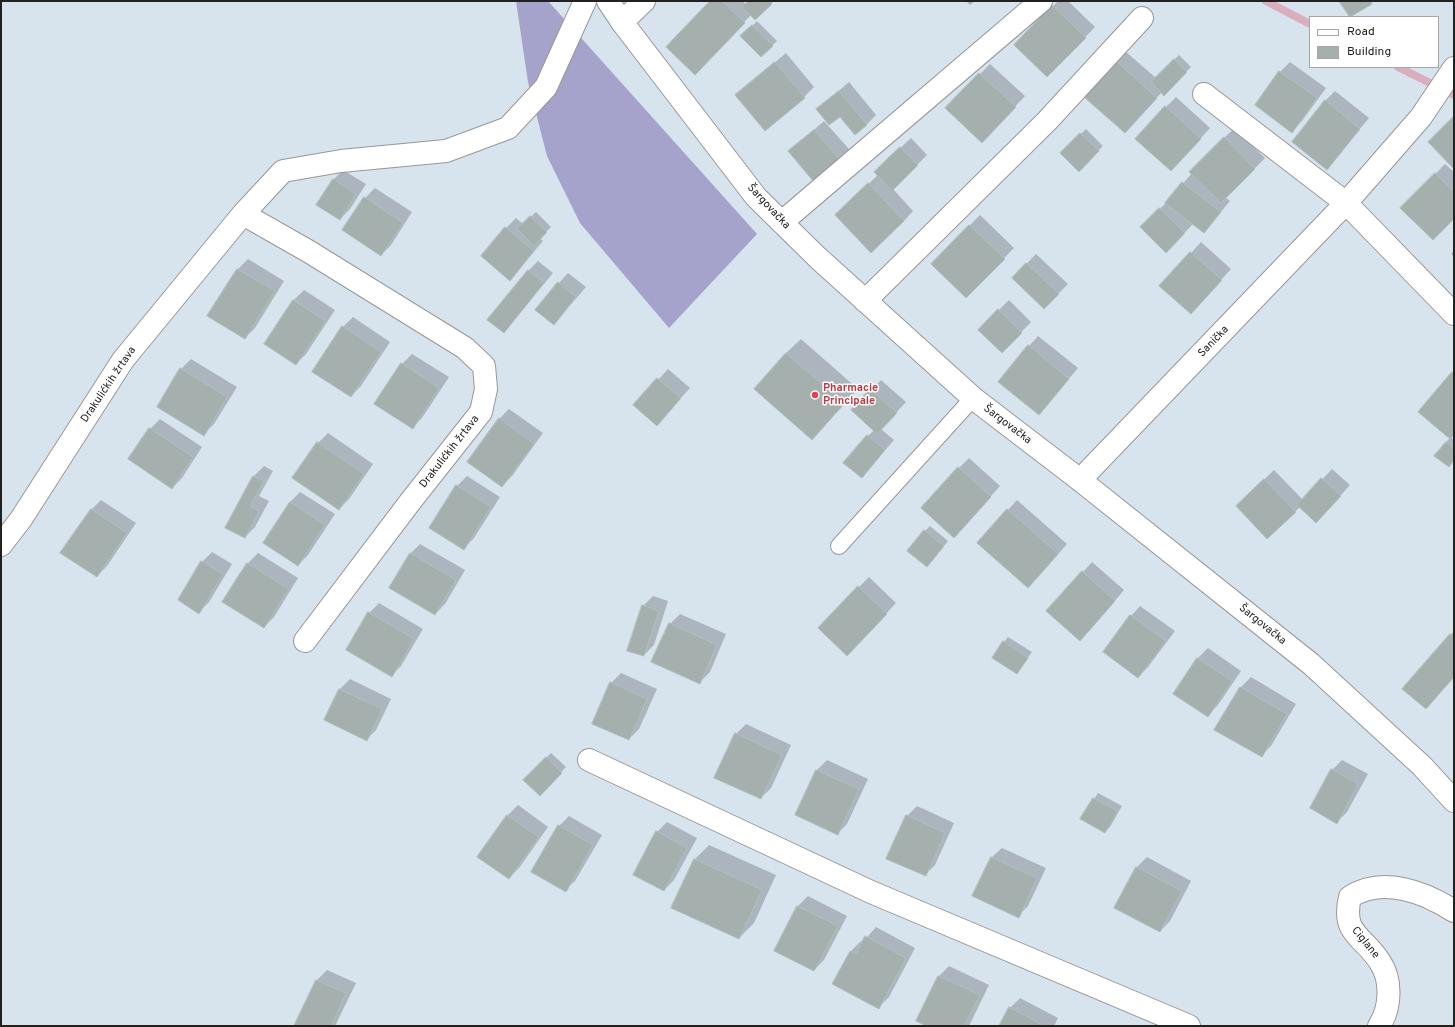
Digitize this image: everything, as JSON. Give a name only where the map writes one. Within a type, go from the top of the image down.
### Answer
[{"type":"street","name":"Drakulićkih žrtava","points":[[1,545],[21,519],[123,360],[243,214],[283,171],[341,161],[446,151],[508,128],[546,87],[585,1]]},
{"type":"street","name":"Šargovačka","points":[[608,1],[622,22],[756,197],[865,301],[973,398],[1080,480],[1311,664],[1422,766],[1454,801]]},
{"type":"street","points":[[622,22],[644,1]]},
{"type":"street","points":[[782,222],[1041,1]]},
{"type":"street","points":[[865,301],[1046,121],[1142,18]]},
{"type":"street","name":"Sanička","points":[[1080,480],[1346,203],[1421,117],[1453,70]]},
{"type":"street","points":[[1204,94],[1346,203],[1454,314]]},
{"type":"street","name":"Drakulićkih žrtava","points":[[243,214],[308,251],[465,348],[484,366],[486,389],[481,412],[410,502],[306,641]]},
{"type":"street","points":[[589,760],[871,892],[1189,1026]]},
{"type":"street","name":"Ciglane","points":[[1379,1026],[1387,1007],[1389,991],[1387,976],[1380,961],[1360,940],[1349,922],[1347,909],[1350,897],[1360,890],[1372,887],[1395,887],[1416,892],[1437,900],[1454,911]]},
{"type":"lane","points":[[839,546],[973,398]]},
{"type":"shaded area","points":[[1,1],[1454,1],[1454,1026],[1,1026]]},
{"type":"shaded area","points":[[516,1],[548,1],[757,234],[669,328],[580,223],[547,156],[528,82]]},
{"type":"building","points":[[710,1],[722,1],[745,23],[695,75],[666,47]]},
{"type":"building","points":[[749,1],[769,1],[772,4],[755,20],[742,7]]},
{"type":"building","points":[[1339,1],[1370,1],[1372,4],[1352,16],[1349,16]]},
{"type":"building","points":[[1052,5],[1086,38],[1047,77],[1014,45]]},
{"type":"building","points":[[752,25],[773,46],[761,57],[740,36]]},
{"type":"building","points":[[1174,59],[1187,72],[1164,96],[1151,82]]},
{"type":"building","points":[[1116,61],[1157,98],[1125,133],[1084,97]]},
{"type":"building","points":[[775,62],[805,98],[765,131],[735,95]]},
{"type":"building","points":[[1279,71],[1317,98],[1292,133],[1255,105]]},
{"type":"building","points":[[979,73],[1016,107],[982,143],[945,108]]},
{"type":"building","points":[[839,91],[867,125],[855,135],[840,117],[829,125],[816,109]]},
{"type":"building","points":[[1325,100],[1360,129],[1327,170],[1292,142]]},
{"type":"building","points":[[1165,106],[1201,139],[1171,171],[1135,139]]},
{"type":"building","points":[[1454,116],[1454,169],[1428,142]]},
{"type":"building","points":[[814,130],[840,160],[814,182],[788,151]]},
{"type":"building","points":[[1080,133],[1099,151],[1079,172],[1060,153]]},
{"type":"building","points":[[1224,137],[1255,169],[1221,203],[1189,172]]},
{"type":"building","points":[[900,147],[918,165],[892,191],[874,172]]},
{"type":"building","points":[[1435,173],[1454,192],[1454,219],[1433,240],[1400,208]]},
{"type":"building","points":[[333,179],[356,194],[340,220],[316,205]]},
{"type":"building","points":[[1182,182],[1221,212],[1204,233],[1165,203]]},
{"type":"building","points":[[868,183],[904,221],[871,253],[835,215]]},
{"type":"building","points":[[364,197],[403,223],[381,256],[342,230]]},
{"type":"building","points":[[1159,208],[1185,233],[1166,253],[1140,227]]},
{"type":"building","points":[[530,216],[547,232],[534,246],[517,229]]},
{"type":"building","points":[[969,225],[1005,259],[966,298],[931,264]]},
{"type":"building","points":[[505,227],[534,251],[510,281],[481,256]]},
{"type":"building","points":[[1190,252],[1222,280],[1191,314],[1159,286]]},
{"type":"building","points":[[1026,263],[1059,294],[1044,309],[1012,278]]},
{"type":"building","points":[[237,269],[275,291],[245,339],[207,316]]},
{"type":"building","points":[[528,270],[544,283],[504,333],[487,320]]},
{"type":"building","points":[[558,282],[576,297],[554,325],[535,310]]},
{"type":"building","points":[[293,300],[326,321],[296,365],[264,344]]},
{"type":"building","points":[[998,309],[1022,333],[1002,353],[978,330]]},
{"type":"building","points":[[342,326],[381,352],[351,397],[312,372]]},
{"type":"building","points":[[1028,345],[1069,379],[1039,415],[998,382]]},
{"type":"building","points":[[786,353],[844,404],[812,440],[754,389]]},
{"type":"building","points":[[401,363],[439,388],[413,429],[374,404]]},
{"type":"building","points":[[180,368],[227,397],[204,436],[157,407]]},
{"type":"building","points":[[1452,372],[1454,374],[1454,435],[1450,439],[1418,412]]},
{"type":"building","points":[[657,378],[681,398],[657,426],[633,405]]},
{"type":"building","points":[[870,389],[897,413],[877,434],[851,410]]},
{"type":"building","points":[[499,418],[534,444],[502,487],[467,462]]},
{"type":"building","points":[[149,428],[193,457],[172,489],[128,459]]},
{"type":"building","points":[[867,435],[885,450],[862,478],[843,463]]},
{"type":"building","points":[[317,442],[364,474],[339,510],[292,478]]},
{"type":"building","points":[[1446,442],[1454,448],[1454,460],[1449,467],[1434,456]]},
{"type":"building","points":[[958,467],[991,497],[954,538],[921,508]]},
{"type":"building","points":[[253,476],[264,481],[250,506],[259,511],[245,538],[225,528]]},
{"type":"building","points":[[1321,478],[1341,496],[1316,523],[1297,505]]},
{"type":"building","points":[[1264,479],[1296,512],[1267,539],[1236,506]]},
{"type":"building","points":[[456,485],[491,507],[464,550],[429,528]]},
{"type":"building","points":[[290,502],[325,525],[298,566],[263,543]]},
{"type":"building","points":[[91,509],[127,533],[97,577],[60,553]]},
{"type":"building","points":[[1007,509],[1058,554],[1028,588],[977,543]]},
{"type":"building","points":[[924,530],[944,546],[927,567],[907,551]]},
{"type":"building","points":[[410,553],[456,580],[435,615],[389,588]]},
{"type":"building","points":[[201,561],[223,574],[199,614],[178,600]]},
{"type":"building","points":[[247,563],[289,589],[264,628],[222,602]]},
{"type":"building","points":[[1082,571],[1115,601],[1080,641],[1046,611]]},
{"type":"building","points":[[858,586],[887,614],[847,656],[818,628]]},
{"type":"building","points":[[642,605],[659,611],[644,656],[627,651]]},
{"type":"building","points":[[368,612],[414,639],[392,677],[346,650]]},
{"type":"building","points":[[1130,615],[1166,641],[1138,678],[1103,652]]},
{"type":"building","points":[[669,623],[717,645],[700,684],[651,662]]},
{"type":"building","points":[[1450,634],[1454,637],[1454,677],[1426,709],[1402,689]]},
{"type":"building","points":[[1003,641],[1028,658],[1017,674],[992,658]]},
{"type":"building","points":[[1197,658],[1232,681],[1208,717],[1173,694]]},
{"type":"building","points":[[610,682],[647,699],[629,740],[592,724]]},
{"type":"building","points":[[1240,687],[1287,714],[1262,757],[1214,730]]},
{"type":"building","points":[[339,689],[382,709],[367,741],[324,720]]},
{"type":"building","points":[[735,733],[782,755],[761,799],[714,778]]},
{"type":"building","points":[[546,757],[562,773],[540,796],[523,780]]},
{"type":"building","points":[[1331,769],[1358,784],[1337,824],[1310,808]]},
{"type":"building","points":[[816,770],[859,789],[838,835],[795,815]]},
{"type":"building","points":[[1093,798],[1118,811],[1105,833],[1080,819]]},
{"type":"building","points":[[507,815],[539,837],[509,879],[477,857]]},
{"type":"building","points":[[906,815],[945,833],[926,876],[886,859]]},
{"type":"building","points":[[558,825],[593,845],[566,892],[531,872]]},
{"type":"building","points":[[656,831],[687,848],[664,891],[633,875]]},
{"type":"building","points":[[991,857],[1037,878],[1019,918],[972,896]]},
{"type":"building","points":[[694,859],[762,890],[739,939],[671,908]]},
{"type":"building","points":[[1136,867],[1182,891],[1160,932],[1114,908]]},
{"type":"building","points":[[797,906],[838,926],[814,971],[774,951]]},
{"type":"building","points":[[865,936],[906,958],[879,1009],[832,984],[850,951],[856,954]]},
{"type":"building","points":[[938,976],[980,995],[964,1026],[926,1026],[916,1021]]},
{"type":"building","points":[[316,980],[346,993],[331,1026],[294,1026]]},
{"type":"building","points":[[1009,1007],[1044,1026],[999,1026]]},
{"type":"waterway","points":[[1266,1],[1309,23]]},
{"type":"waterway","points":[[1400,68],[1454,95]]},
{"type":"place","name":"Pharmacie Principale","points":[[815,395]]}]
